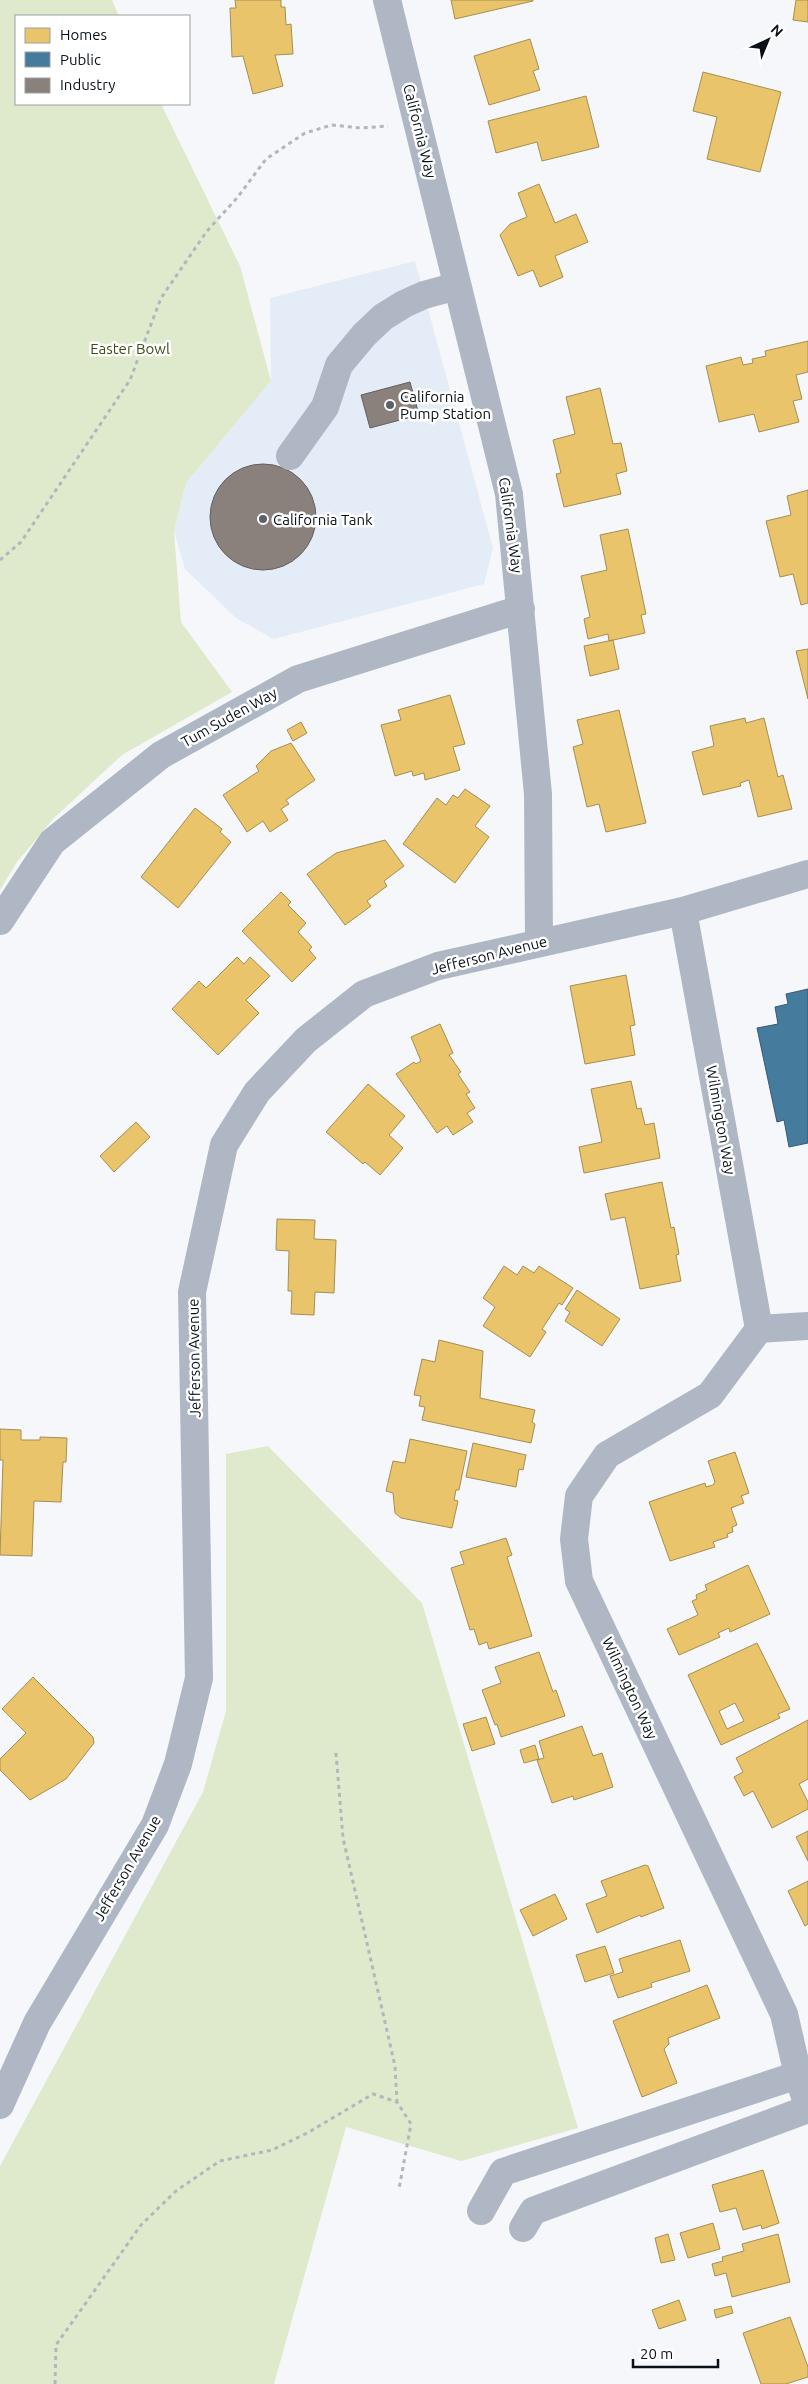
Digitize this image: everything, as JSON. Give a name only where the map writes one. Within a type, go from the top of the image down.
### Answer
[{"type":"street","name":"California Way","points":[[387,0],[509,494],[538,794],[539,943]]},
{"type":"street","points":[[290,456],[325,407],[339,365],[364,335],[384,317],[404,304],[424,295],[457,286]]},
{"type":"street","name":"Tum Suden Way","points":[[0,921],[52,842],[161,755],[298,679],[521,609]]},
{"type":"street","name":"Jefferson Avenue","points":[[0,2106],[37,2024],[155,1825],[178,1764],[199,1678],[192,1292],[224,1145],[257,1092],[306,1040],[364,994],[438,966],[683,911],[808,874]]},
{"type":"street","name":"Wilmington Way","points":[[683,911],[759,1329],[710,1395],[607,1454],[579,1496],[574,1539],[579,1580],[784,2014],[798,2075],[808,2107]]},
{"type":"street","points":[[759,1329],[808,1326]]},
{"type":"street","points":[[481,2211],[503,2172],[798,2075]]},
{"type":"street","points":[[523,2228],[533,2210],[808,2107]]},
{"type":"path","points":[[0,560],[20,542],[130,380],[161,298],[207,231],[237,198],[266,159],[305,132],[332,125],[361,128],[419,124]]},
{"type":"path","points":[[336,1753],[343,1838],[395,2066],[397,2102],[411,2124],[399,2189]]},
{"type":"path","points":[[55,2384],[56,2345],[141,2225],[176,2191],[220,2161],[272,2150],[308,2132],[373,2094],[397,2102]]},
{"type":"shaded area","points":[[415,261],[493,548],[484,584],[274,639],[236,618],[185,569],[174,531],[186,483],[271,381],[270,298]]},
{"type":"green space","name":"Easter Bowl","points":[[0,0],[112,0],[119,15],[15,15],[15,105],[161,105],[240,266],[271,381],[186,483],[174,531],[181,622],[232,692],[122,755],[54,818],[17,862],[0,890]]},
{"type":"green space","points":[[268,1446],[422,1603],[578,2128],[461,2161],[346,2127],[274,2384],[0,2384],[0,2166],[203,1792],[226,1711],[226,1454]]},
{"type":"building: Homes","points":[[235,0],[281,0],[281,7],[285,7],[286,25],[291,24],[293,54],[275,55],[283,86],[253,94],[243,56],[232,57],[230,8],[236,8]]},
{"type":"building: Homes","points":[[451,0],[533,0],[533,1],[455,19]]},
{"type":"building: Homes","points":[[796,0],[808,0],[808,22],[793,20]]},
{"type":"building: Homes","points":[[530,39],[539,69],[533,71],[540,90],[489,105],[474,56]]},
{"type":"building: Homes","points":[[703,72],[781,92],[760,172],[707,159],[717,117],[693,111]]},
{"type":"building: Homes","points":[[586,96],[599,147],[542,161],[537,142],[496,153],[488,121]]},
{"type":"building: Homes","points":[[539,184],[555,223],[576,214],[588,242],[555,256],[563,277],[540,287],[533,270],[518,276],[500,235],[510,224],[527,217],[518,193]]},
{"type":"building: Homes","points":[[808,341],[808,372],[796,375],[802,399],[793,401],[799,422],[759,432],[754,414],[719,422],[706,366],[741,357],[743,365],[753,363],[752,359],[766,356],[765,351]]},
{"type":"building: Homes","points":[[600,388],[613,444],[621,443],[627,471],[616,474],[621,494],[564,507],[556,474],[561,473],[553,440],[575,434],[566,397]]},
{"type":"building: Homes","points":[[808,490],[808,603],[801,605],[793,574],[780,577],[766,521],[791,515],[787,496]]},
{"type":"building: Homes","points":[[628,529],[646,614],[641,615],[645,633],[609,641],[608,634],[588,639],[584,619],[590,617],[581,576],[607,570],[600,535]]},
{"type":"building: Homes","points":[[613,640],[619,669],[590,676],[584,646]]},
{"type":"building: Homes","points":[[808,649],[808,699],[796,651]]},
{"type":"building: Homes","points":[[450,695],[465,744],[453,747],[460,770],[425,780],[424,773],[413,776],[412,771],[395,776],[381,725],[401,720],[398,710]]},
{"type":"building: Homes","points":[[619,710],[646,823],[606,832],[599,804],[587,807],[573,747],[583,744],[577,720]]},
{"type":"building: Homes","points":[[745,718],[746,723],[764,718],[778,777],[783,775],[792,809],[758,817],[749,780],[740,783],[741,786],[703,795],[692,752],[714,746],[710,726]]},
{"type":"building: Homes","points":[[301,722],[307,733],[293,741],[287,730]]},
{"type":"building: Homes","points":[[291,743],[315,780],[286,800],[289,804],[281,809],[288,820],[270,832],[263,821],[247,832],[223,795],[259,771],[256,766],[271,751]]},
{"type":"building: Homes","points":[[465,789],[490,806],[475,826],[489,837],[455,883],[403,844],[437,798],[446,805],[453,795],[458,798]]},
{"type":"building: Homes","points":[[195,808],[222,829],[220,832],[231,842],[178,908],[141,877]]},
{"type":"building: Homes","points":[[385,840],[404,866],[384,881],[387,886],[367,901],[371,906],[345,925],[307,874],[336,853]]},
{"type":"building: Homes","points":[[281,892],[291,902],[288,905],[306,923],[298,932],[312,947],[309,950],[316,958],[292,982],[242,931]]},
{"type":"building: Homes","points":[[237,957],[244,964],[250,957],[270,976],[246,1000],[259,1013],[218,1055],[172,1009],[199,981],[206,988]]},
{"type":"building: Homes","points":[[626,975],[635,1025],[630,1026],[635,1055],[585,1064],[570,986]]},
{"type":"building: Homes","points":[[440,1024],[453,1053],[449,1055],[461,1072],[458,1074],[470,1092],[466,1094],[475,1108],[467,1113],[473,1122],[453,1135],[447,1126],[437,1133],[396,1074],[414,1062],[416,1064],[421,1061],[411,1037]]},
{"type":"building: Homes","points":[[631,1081],[637,1109],[641,1108],[645,1125],[654,1123],[660,1158],[584,1173],[579,1147],[602,1142],[591,1089]]},
{"type":"building: Homes","points":[[368,1084],[405,1116],[389,1135],[403,1148],[380,1175],[365,1162],[363,1164],[326,1132]]},
{"type":"building: Homes","points":[[136,1122],[150,1137],[114,1172],[100,1156]]},
{"type":"building: Homes","points":[[662,1182],[671,1228],[674,1227],[679,1254],[676,1255],[681,1281],[640,1289],[625,1217],[611,1220],[605,1194]]},
{"type":"building: Homes","points":[[277,1219],[315,1220],[314,1239],[336,1240],[334,1293],[315,1292],[314,1315],[291,1314],[292,1291],[288,1291],[289,1251],[276,1250]]},
{"type":"building: Homes","points":[[504,1266],[517,1275],[523,1266],[534,1273],[539,1266],[573,1288],[562,1305],[559,1303],[542,1329],[546,1332],[530,1357],[483,1326],[495,1307],[483,1298]]},
{"type":"building: Homes","points":[[577,1290],[620,1319],[602,1346],[565,1321],[570,1312],[565,1309]]},
{"type":"building: Homes","points":[[439,1340],[483,1351],[480,1398],[535,1410],[532,1422],[535,1424],[531,1443],[422,1420],[425,1407],[419,1406],[421,1396],[414,1395],[422,1359],[435,1362]]},
{"type":"building: Homes","points":[[0,1429],[21,1430],[21,1440],[40,1440],[40,1437],[67,1438],[66,1462],[63,1462],[61,1502],[34,1501],[32,1556],[0,1555],[3,1460],[0,1460]]},
{"type":"building: Homes","points":[[410,1439],[467,1451],[459,1490],[456,1490],[454,1500],[458,1501],[452,1528],[401,1518],[395,1513],[393,1493],[386,1491],[393,1461],[405,1463]]},
{"type":"building: Homes","points":[[473,1443],[526,1455],[523,1470],[519,1469],[516,1487],[466,1477]]},
{"type":"building: Homes","points":[[735,1452],[749,1493],[741,1496],[744,1503],[731,1508],[737,1525],[732,1527],[733,1532],[727,1534],[728,1537],[713,1542],[715,1547],[670,1561],[649,1502],[705,1483],[706,1487],[713,1485],[715,1482],[708,1461]]},
{"type":"building: Homes","points":[[506,1538],[512,1555],[507,1557],[532,1636],[489,1649],[487,1642],[479,1645],[474,1629],[470,1630],[451,1568],[464,1564],[460,1552]]},
{"type":"building: Homes","points":[[748,1565],[770,1614],[730,1632],[729,1628],[718,1633],[720,1637],[679,1655],[667,1629],[698,1615],[692,1601],[697,1599],[696,1595],[707,1590],[705,1585]]},
{"type":"building: Homes","points":[[757,1643],[790,1709],[778,1714],[780,1718],[721,1745],[688,1675]],"holes":[[[735,1703],[744,1721],[727,1729],[719,1711]]]},
{"type":"building: Homes","points":[[539,1652],[553,1692],[556,1690],[565,1716],[501,1737],[482,1690],[501,1683],[495,1667]]},
{"type":"building: Homes","points":[[33,1677],[93,1737],[94,1743],[66,1779],[30,1800],[0,1770],[0,1759],[26,1733],[2,1709]]},
{"type":"building: Homes","points":[[486,1717],[495,1744],[472,1751],[463,1724]]},
{"type":"building: Homes","points":[[808,1720],[808,1779],[799,1784],[808,1802],[808,1809],[772,1828],[753,1791],[744,1796],[734,1777],[743,1772],[736,1758]]},
{"type":"building: Homes","points":[[582,1726],[593,1756],[602,1753],[613,1787],[574,1800],[573,1796],[552,1803],[537,1760],[544,1758],[539,1741]]},
{"type":"building: Homes","points":[[535,1745],[539,1759],[524,1763],[520,1750]]},
{"type":"building: Homes","points":[[808,1831],[808,1861],[796,1837]]},
{"type":"building: Homes","points":[[645,1865],[648,1866],[664,1908],[641,1917],[640,1915],[597,1933],[586,1904],[607,1896],[601,1881]]},
{"type":"building: Homes","points":[[808,1881],[808,1924],[805,1926],[788,1891]]},
{"type":"building: Homes","points":[[555,1894],[567,1919],[533,1936],[520,1910]]},
{"type":"building: Homes","points":[[680,1940],[690,1971],[651,1983],[652,1987],[618,1998],[610,1976],[623,1972],[619,1959]]},
{"type":"building: Homes","points":[[605,1946],[614,1973],[585,1982],[576,1955]]},
{"type":"building: Homes","points":[[707,1985],[720,2018],[668,2038],[669,2044],[664,2049],[677,2083],[642,2097],[613,2021]]},
{"type":"building: Homes","points":[[763,2170],[779,2223],[762,2229],[761,2225],[743,2230],[736,2208],[720,2212],[712,2185]]},
{"type":"building: Homes","points":[[713,2223],[720,2249],[688,2258],[680,2233]]},
{"type":"building: Homes","points":[[668,2234],[675,2260],[661,2263],[655,2238]]},
{"type":"building: Homes","points":[[778,2234],[790,2282],[732,2297],[726,2273],[715,2276],[712,2264],[723,2261],[722,2257],[744,2251],[742,2244]]},
{"type":"building: Homes","points":[[679,2300],[686,2320],[659,2329],[652,2310]]},
{"type":"building: Homes","points":[[731,2306],[733,2313],[716,2318],[714,2310]]},
{"type":"building: Homes","points":[[790,2317],[808,2367],[808,2377],[786,2384],[761,2384],[743,2333]]},
{"type":"building: Public","points":[[808,989],[808,1143],[789,1147],[784,1120],[777,1122],[757,1028],[778,1024],[775,1007],[788,1004],[786,994]]},
{"type":"building: Industry","name":"California Pump Station","points":[[410,382],[419,415],[370,428],[361,395]]},
{"type":"building: Industry","name":"California Tank","points":[[263,464],[283,468],[301,479],[312,497],[316,517],[312,537],[301,555],[283,566],[263,570],[243,566],[225,555],[214,537],[210,517],[214,497],[225,479],[243,468]]},
{"type":"place","name":"California Pump Station","points":[[390,405]]},
{"type":"place","name":"California Tank","points":[[263,519]]}]
